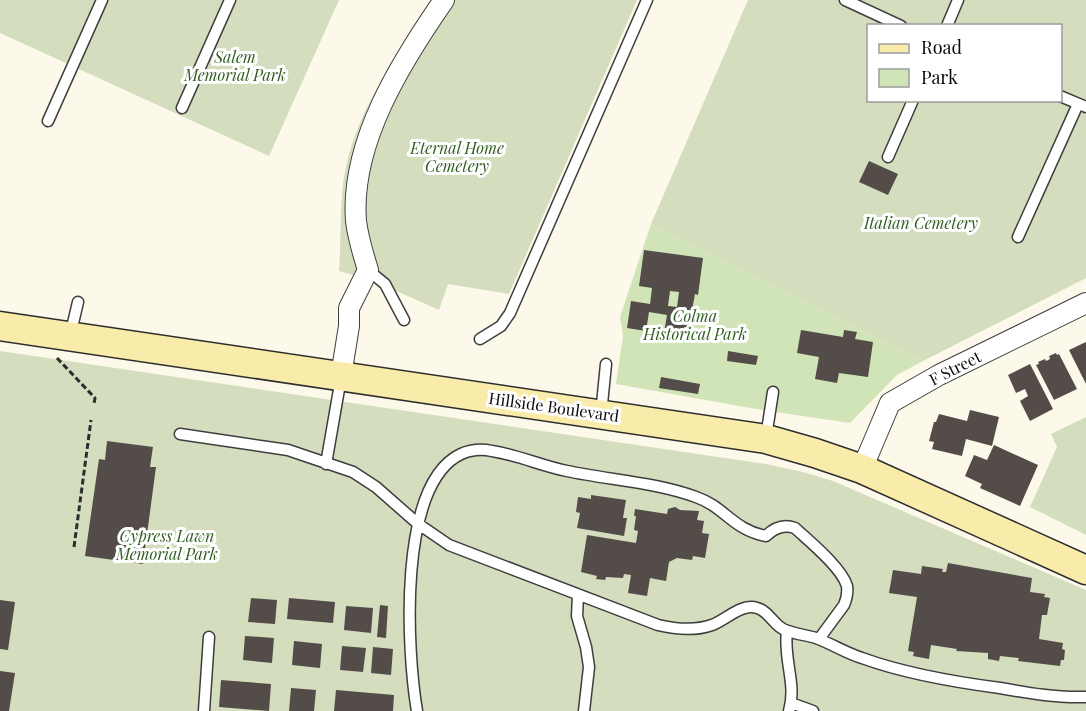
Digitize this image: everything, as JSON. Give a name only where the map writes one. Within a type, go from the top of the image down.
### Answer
[{"type":"main road","name":"Hillside Boulevard","points":[[0,326],[63,347],[341,376],[766,439],[862,470],[1086,570]]},
{"type":"street","points":[[341,376],[349,326],[349,308],[368,270],[356,222],[356,200],[363,160],[375,121],[391,85],[410,50],[444,0]]},
{"type":"street","name":"F Street","points":[[862,470],[889,397],[1086,303]]},
{"type":"lane","points":[[48,121],[102,0]]},
{"type":"lane","points":[[182,108],[230,0]]},
{"type":"lane","points":[[480,339],[501,326],[510,313],[647,0]]},
{"type":"lane","points":[[845,0],[897,24]]},
{"type":"lane","points":[[948,24],[958,0]]},
{"type":"lane","points":[[1018,237],[1082,106],[1062,97]]},
{"type":"lane","points":[[888,157],[912,102]]},
{"type":"lane","points":[[368,270],[384,284],[404,320]]},
{"type":"lane","points":[[63,347],[78,302]]},
{"type":"lane","points":[[601,414],[606,364]]},
{"type":"lane","points":[[326,464],[341,376]]},
{"type":"lane","points":[[766,439],[773,392]]},
{"type":"lane","points":[[180,434],[288,450],[353,472],[366,479],[417,523],[449,545],[658,625],[678,628],[705,627],[720,622],[743,608],[753,607],[764,611],[776,624],[787,631],[819,639],[861,658],[909,672],[1010,690],[1062,697],[1086,697]]},
{"type":"lane","points":[[417,711],[411,664],[410,625],[413,548],[417,523],[426,496],[438,473],[452,460],[471,451],[492,451],[562,470],[687,494],[705,500],[734,523],[766,536],[771,531],[784,526],[795,528],[845,581],[847,598],[819,639]]},
{"type":"lane","points":[[578,595],[577,616],[589,657],[584,711]]},
{"type":"lane","points":[[787,631],[786,652],[792,684],[790,707],[813,711]]},
{"type":"lane","points":[[204,711],[209,637]]},
{"type":"path","points":[[63,347],[94,398],[94,404]]},
{"type":"path","points":[[74,547],[92,420]]},
{"type":"green space","name":"Salem Memorial Park","points":[[0,0],[339,0],[269,156],[0,33]]},
{"type":"green space","name":"Eternal Home Cemetery","points":[[436,0],[637,0],[509,294],[448,284],[439,310],[374,281],[339,271],[343,184],[356,133],[378,86]]},
{"type":"green space","name":"Italian Cemetery","points":[[748,0],[1086,0],[1086,278],[923,361],[651,224]]},
{"type":"green space","name":"Colma Historical Park","points":[[651,224],[923,361],[897,375],[850,423],[616,384],[623,336],[620,317]]},
{"type":"green space","name":"Cypress Lawn Memorial Park","points":[[0,351],[766,464],[833,481],[1086,590],[1086,711],[0,711]]},
{"type":"green space","points":[[1086,417],[1086,535],[1030,507],[1057,447],[1051,434]]},
{"type":"building","points":[[869,161],[898,174],[888,195],[859,182]]},
{"type":"building","points":[[644,250],[703,258],[698,295],[695,294],[689,327],[684,327],[683,336],[664,333],[667,315],[649,312],[646,331],[627,328],[631,301],[650,304],[652,288],[639,286]],"holes":[[[670,291],[679,292],[677,307],[668,306]]]},
{"type":"building","points":[[801,330],[843,337],[844,330],[857,332],[855,339],[873,342],[868,377],[839,373],[837,383],[815,379],[819,357],[797,353]]},
{"type":"building","points":[[1086,342],[1086,384],[1069,350]]},
{"type":"building","points":[[728,351],[758,356],[756,365],[727,361]]},
{"type":"building","points":[[1059,354],[1077,389],[1054,400],[1036,365],[1045,359],[1046,361],[1050,359],[1049,356]]},
{"type":"building","points":[[1030,364],[1053,409],[1030,421],[1020,401],[1028,396],[1025,389],[1016,393],[1008,375]]},
{"type":"building","points":[[661,377],[700,384],[698,394],[659,388]]},
{"type":"building","points":[[970,410],[999,417],[992,446],[966,439],[962,456],[932,449],[934,442],[929,441],[934,422],[939,414],[967,421]]},
{"type":"building","points":[[107,441],[153,447],[150,467],[156,467],[143,564],[85,556],[99,459],[105,460]]},
{"type":"building","points":[[994,445],[1038,465],[1020,506],[980,488],[982,484],[965,476],[974,455],[987,460]]},
{"type":"building","points":[[591,495],[626,500],[623,518],[627,518],[624,536],[577,528],[580,513],[576,512],[578,497],[591,499]]},
{"type":"building","points":[[675,507],[680,510],[699,511],[697,520],[704,521],[702,533],[709,534],[705,558],[693,556],[692,560],[677,558],[669,562],[666,581],[650,578],[647,596],[628,593],[631,575],[624,574],[623,578],[606,577],[605,580],[596,579],[597,576],[581,572],[587,535],[636,543],[638,531],[634,530],[635,509],[667,514],[668,509]]},
{"type":"building","points":[[948,563],[1032,578],[1030,592],[1045,594],[1044,597],[1050,598],[1047,615],[1042,615],[1039,639],[1063,643],[1064,660],[1061,660],[1060,666],[1018,661],[1019,658],[1000,656],[999,661],[988,659],[988,653],[956,651],[957,649],[931,645],[929,659],[913,656],[914,652],[908,651],[917,597],[889,593],[893,570],[921,574],[922,566],[943,569],[942,572],[946,572]]},
{"type":"building","points":[[251,598],[277,600],[275,624],[248,622]]},
{"type":"building","points":[[289,598],[335,602],[333,623],[287,619]]},
{"type":"building","points":[[0,600],[15,602],[8,650],[0,649]]},
{"type":"building","points":[[380,605],[388,606],[386,638],[377,637]]},
{"type":"building","points":[[346,606],[373,608],[371,633],[344,630]]},
{"type":"building","points":[[245,636],[274,638],[272,663],[243,660]]},
{"type":"building","points":[[294,641],[322,644],[320,668],[292,665]]},
{"type":"building","points":[[342,646],[366,648],[363,672],[340,670]]},
{"type":"building","points":[[373,647],[393,649],[391,675],[371,673]]},
{"type":"building","points":[[0,671],[15,673],[9,711],[0,711]]},
{"type":"building","points":[[221,680],[271,684],[269,711],[219,707]]},
{"type":"building","points":[[291,688],[316,690],[314,711],[289,711]]},
{"type":"building","points":[[336,690],[394,695],[393,711],[334,711]]}]
